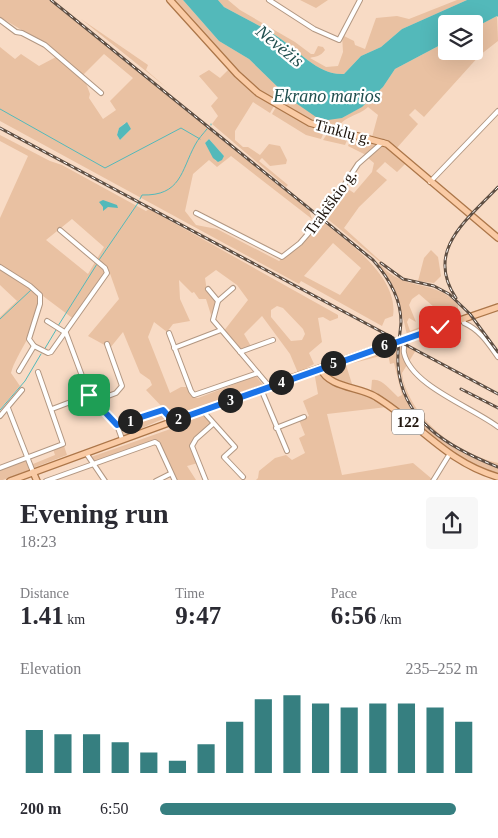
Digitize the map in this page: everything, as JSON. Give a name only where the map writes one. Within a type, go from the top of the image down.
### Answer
[{"type":"main road","name":"Tinklų g.","points":[[170,0],[237,74],[258,93],[319,127],[383,142],[498,238]]},
{"type":"main road","points":[[10,480],[320,368],[498,308]]},
{"type":"main road","name":"122","points":[[320,368],[332,381],[365,391],[382,400],[450,455],[473,468],[498,477]]},
{"type":"main road","points":[[33,472],[37,480]]},
{"type":"street","points":[[270,0],[314,29],[339,40],[360,0]]},
{"type":"street","points":[[0,20],[16,32],[37,40],[101,93]]},
{"type":"street","points":[[430,182],[497,113]]},
{"type":"street","name":"Trakiškio g.","points":[[196,213],[282,257],[300,244],[326,213],[358,164],[383,142]]},
{"type":"street","points":[[0,267],[30,286],[40,295],[40,304],[29,339],[41,351],[51,352],[107,273],[105,268],[60,230]]},
{"type":"street","points":[[233,288],[218,301],[213,320],[269,386]]},
{"type":"street","points":[[208,289],[218,301]]},
{"type":"street","points":[[463,319],[464,323],[475,328],[483,336],[498,357]]},
{"type":"street","points":[[47,321],[66,333],[89,395],[117,425],[122,439]]},
{"type":"street","points":[[174,348],[221,330]]},
{"type":"street","points":[[169,333],[194,395],[258,372]]},
{"type":"street","points":[[406,338],[404,349],[406,358],[427,383],[498,427]]},
{"type":"street","points":[[240,352],[273,340]]},
{"type":"street","points":[[95,401],[116,393],[122,386],[107,344]]},
{"type":"street","points":[[19,372],[34,346]]},
{"type":"street","points":[[0,468],[63,444],[38,372]]},
{"type":"street","points":[[261,389],[287,451]]},
{"type":"street","points":[[0,416],[22,390]]},
{"type":"street","points":[[52,410],[89,395]]},
{"type":"street","points":[[8,408],[33,472]]},
{"type":"street","points":[[117,425],[163,410],[173,421]]},
{"type":"street","points":[[202,410],[235,447],[224,457],[243,478]]},
{"type":"street","points":[[276,428],[304,417]]},
{"type":"street","points":[[206,480],[192,443],[213,424]]},
{"type":"street","points":[[46,480],[155,442],[158,444],[170,474],[175,480]]},
{"type":"street","points":[[86,453],[105,480]]},
{"type":"street","points":[[433,480],[450,455]]},
{"type":"street","points":[[156,480],[170,474]]},
{"type":"shaded area","points":[[0,0],[49,0],[309,210],[312,219],[231,156],[217,167],[209,160],[193,174],[185,211],[196,225],[217,229],[279,261],[302,244],[322,221],[345,239],[380,274],[393,302],[393,316],[385,319],[382,326],[301,281],[299,284],[0,121],[0,47],[15,59],[21,54],[39,66],[56,57],[35,38],[0,17]],"holes":[[[104,54],[133,78],[110,101],[116,110],[103,119],[89,98],[90,94],[83,75]],[[125,123],[131,129],[120,140],[117,135],[119,128]],[[209,139],[224,156],[216,161],[205,143]],[[333,243],[361,268],[340,295],[304,276]]]},
{"type":"shaded area","points":[[172,0],[183,0],[219,41],[249,59],[290,99],[342,118],[361,107],[383,87],[395,69],[438,46],[438,60],[475,60],[424,117],[415,109],[409,115],[418,124],[396,149],[372,137],[378,115],[368,107],[347,119],[339,125],[337,130],[317,125],[251,86]]},
{"type":"shaded area","points":[[218,0],[228,0],[240,10],[295,42],[311,54],[314,54],[318,46],[323,47],[325,50],[321,54],[310,58],[326,67],[338,66],[343,52],[342,35],[354,41],[355,45],[365,49],[376,18],[397,16],[409,19],[457,0],[467,0],[402,29],[381,47],[361,56],[344,74],[335,74],[317,67],[278,37],[224,7]]},
{"type":"shaded area","points":[[300,0],[328,0],[316,8]]},
{"type":"shaded area","points":[[497,16],[498,41],[483,53],[483,23]]},
{"type":"shaded area","points":[[81,19],[148,65],[146,70],[167,88]]},
{"type":"shaded area","points":[[230,68],[274,106],[270,113],[253,102],[235,131],[235,140],[243,147],[248,147],[260,155],[269,144],[280,146],[287,160],[286,164],[270,166],[262,158],[259,161],[288,185],[286,187],[212,124],[218,116],[211,106],[218,98],[199,76],[209,70],[220,78]]},
{"type":"shaded area","points":[[276,107],[325,130],[321,139],[306,135],[272,114]]},
{"type":"shaded area","points":[[329,131],[349,136],[345,145],[323,140]]},
{"type":"shaded area","points":[[0,135],[50,161],[62,165],[146,211],[149,209],[338,315],[338,318],[330,321],[323,317],[318,318],[322,342],[309,353],[314,364],[298,373],[290,354],[262,316],[244,334],[252,348],[240,352],[223,332],[248,300],[237,285],[216,270],[205,278],[207,291],[217,301],[211,315],[206,299],[199,299],[194,292],[192,293],[179,280],[180,299],[190,321],[173,324],[167,332],[154,322],[148,337],[170,393],[181,387],[187,387],[192,397],[198,398],[256,376],[263,385],[158,421],[124,436],[121,434],[119,426],[166,411],[146,390],[152,385],[150,380],[140,373],[123,332],[110,348],[88,336],[119,299],[108,268],[106,268],[107,272],[75,320],[39,293],[39,313],[11,373],[20,386],[0,409],[0,317],[17,301],[0,285],[0,218],[28,156],[0,141]],"holes":[[[72,219],[104,247],[88,274],[46,240]],[[277,306],[283,308],[303,329],[305,334],[302,340],[291,341],[271,317],[271,310]]]},
{"type":"shaded area","points":[[352,137],[379,144],[366,155],[348,146]]},
{"type":"shaded area","points":[[384,144],[407,162],[397,172],[385,162],[376,171],[387,180],[359,207],[344,228],[396,275],[325,217],[345,187],[354,193],[372,172],[374,163],[368,158]]},
{"type":"shaded area","points":[[431,250],[438,257],[441,276],[434,283],[418,281],[424,258]]},
{"type":"shaded area","points":[[377,262],[388,272],[404,281],[436,290],[451,298],[458,305],[458,319],[450,321],[419,294],[412,299],[409,305],[416,322],[409,318],[407,322],[410,331],[420,327],[422,330],[407,335],[396,297]]},
{"type":"shaded area","points":[[402,342],[416,350],[402,373],[403,380],[417,409],[427,422],[439,434],[467,452],[498,463],[498,466],[476,457],[457,447],[440,435],[425,422],[414,407],[405,389],[400,368],[399,344]]},
{"type":"shaded area","points":[[398,344],[398,369],[403,390],[411,408],[439,438],[457,449],[498,468],[498,474],[460,459],[371,391],[372,380],[376,380],[386,385],[398,397],[402,395],[394,363],[390,364],[388,354],[346,365],[352,384],[337,381],[325,370]]},
{"type":"shaded area","points":[[314,371],[318,371],[330,383],[368,395],[387,407],[327,414],[342,475],[413,463],[432,480],[256,480],[259,471],[275,458],[286,455],[292,460],[305,453],[299,438],[305,435],[299,420],[309,416],[303,401],[318,394]]},
{"type":"shaded area","points":[[202,415],[212,423],[192,442],[198,463],[187,466],[196,480],[175,480],[156,442],[92,464],[91,457],[176,427]]},
{"type":"shaded area","points":[[64,446],[67,455],[33,468],[33,464],[55,455],[53,449]]},
{"type":"shaded area","points":[[26,460],[30,470],[0,480],[0,469]]},
{"type":"water","name":"Ekrano marios","points":[[183,0],[218,0],[224,7],[278,37],[317,67],[335,74],[344,74],[361,56],[381,47],[402,29],[467,0],[498,0],[498,17],[483,23],[483,15],[438,15],[438,46],[395,69],[383,87],[362,107],[342,118],[328,120],[316,117],[290,99],[249,59],[219,41]]},
{"type":"water","points":[[127,122],[131,129],[120,140],[117,135],[119,128]]},
{"type":"water","points":[[209,139],[224,156],[218,162],[213,158],[205,143]]},
{"type":"water","points":[[103,200],[117,205],[118,208],[108,207],[103,211],[103,207],[99,202]]},
{"type":"waterway","points":[[0,109],[105,168],[181,128],[200,139]]},
{"type":"waterway","points":[[140,199],[142,195],[165,191],[178,180],[196,143],[207,129]]},
{"type":"waterway","points":[[99,260],[138,203]]},
{"type":"waterway","points":[[58,326],[97,264]]},
{"type":"waterway","points":[[0,319],[31,290]]},
{"type":"waterway","points":[[44,350],[56,330]]},
{"type":"waterway","points":[[0,410],[25,381],[41,354]]},
{"type":"railway","points":[[51,0],[373,260],[393,289],[399,305],[401,322],[398,364],[401,384],[408,401],[418,417],[431,430],[463,451],[498,467]]},
{"type":"railway","points":[[0,128],[498,394]]},
{"type":"railway","points":[[456,298],[447,281],[445,265],[447,250],[463,224],[498,187]]},
{"type":"railway","points":[[381,263],[403,279],[434,286],[449,294],[470,314],[498,352]]},
{"type":"railway","points":[[461,389],[498,408]]},
{"type":"route","points":[[89,395],[117,425],[163,410],[173,421],[440,327]]},
{"type":"water label","name":"Nevėžis","points":[[280,46]]}]
